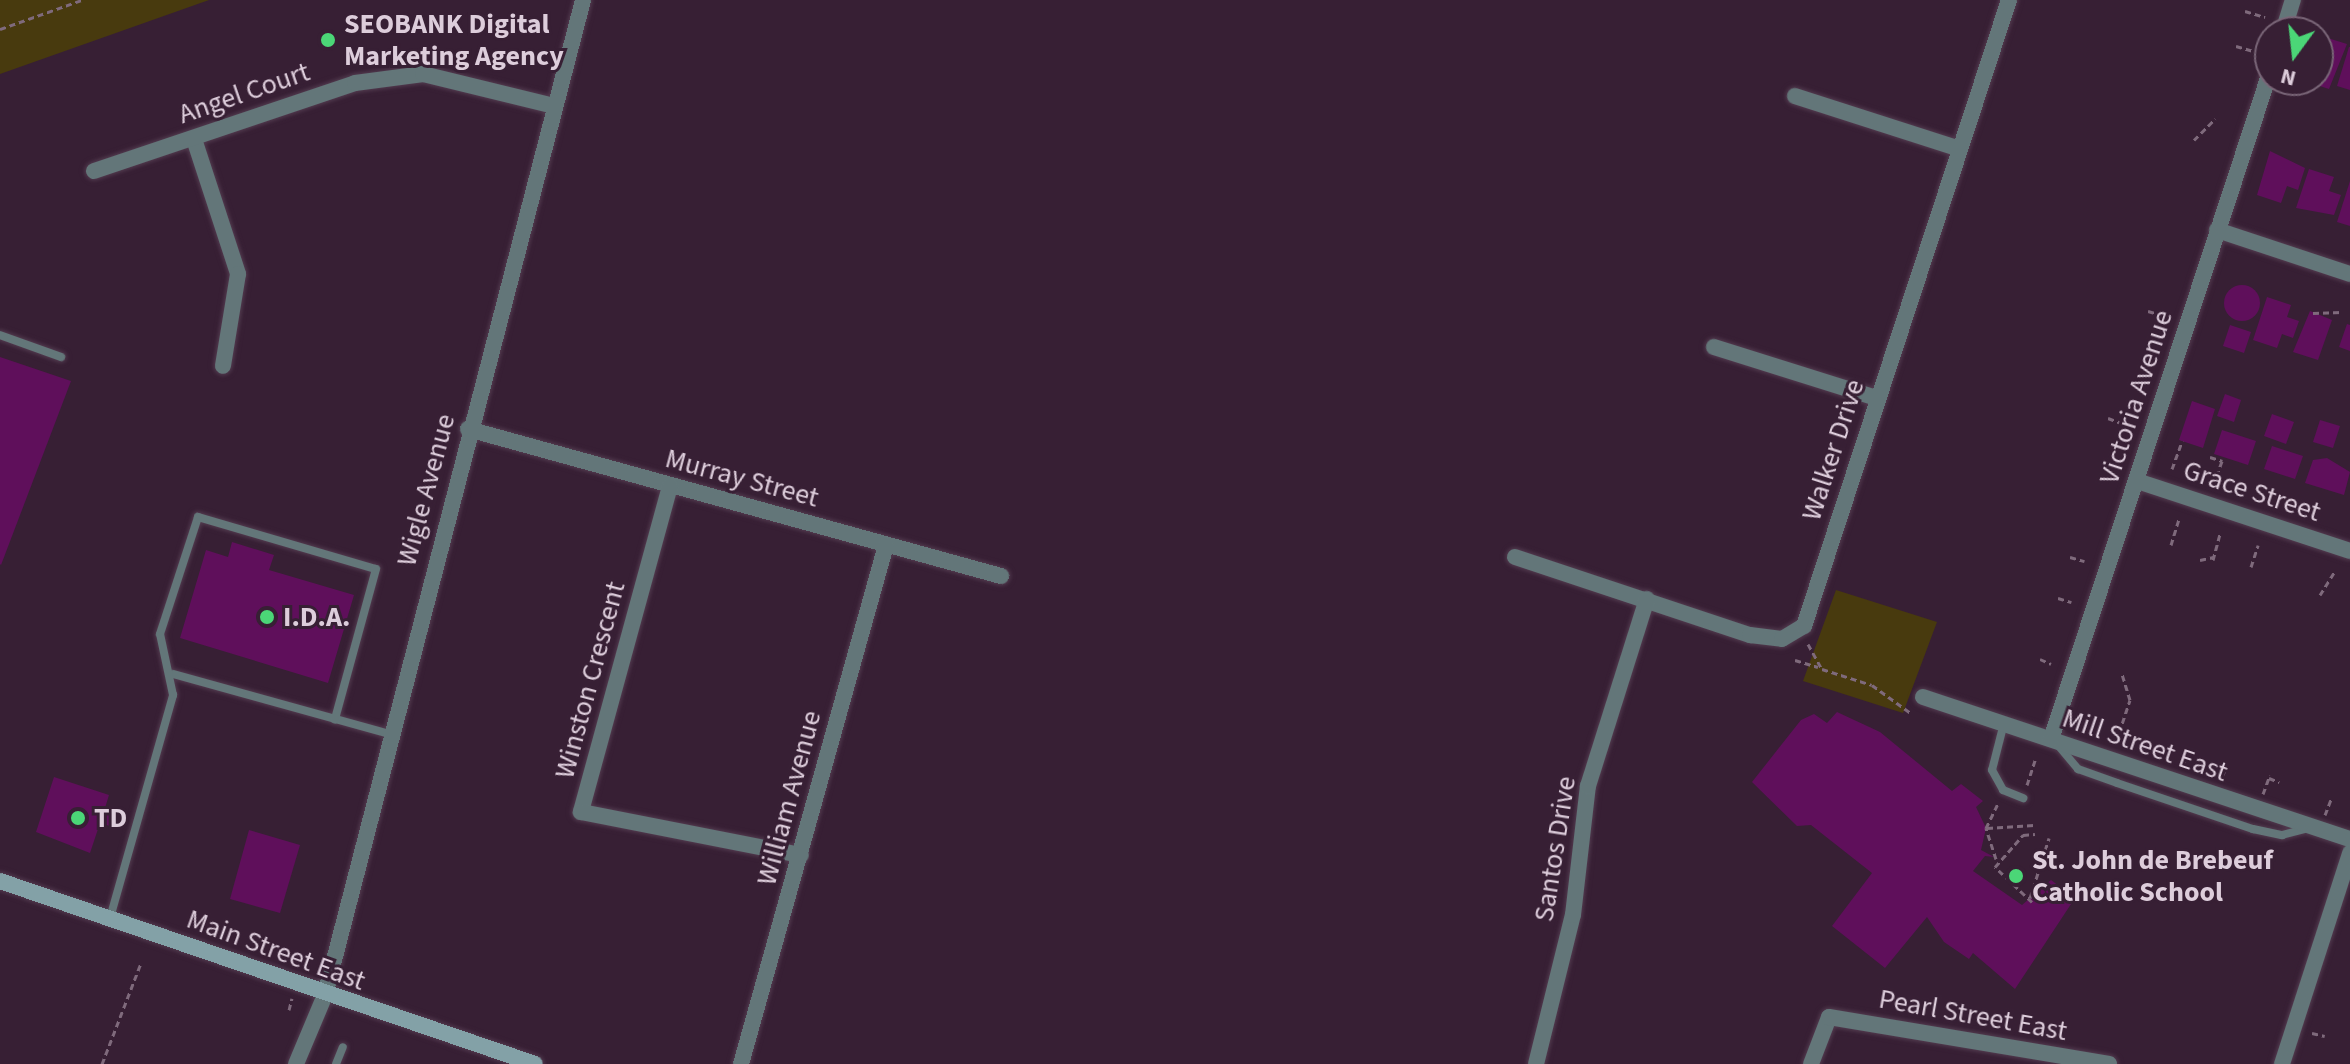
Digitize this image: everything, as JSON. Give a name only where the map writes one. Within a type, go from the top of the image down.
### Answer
[{"type":"main road","name":"Main Street East","points":[[0,881],[525,1063]]},
{"type":"street","name":"Wigle Avenue","points":[[296,1064],[325,995],[468,429],[583,0]]},
{"type":"street","name":"Walker Drive","points":[[1515,557],[1750,635],[1794,635],[1804,626],[2009,0]]},
{"type":"street","name":"Angel Court","points":[[94,171],[355,83],[423,74],[554,106]]},
{"type":"street","points":[[1795,96],[1960,149]]},
{"type":"street","name":"Victoria Avenue","points":[[2052,740],[2262,96]]},
{"type":"street","points":[[194,139],[238,274],[223,366]]},
{"type":"street","points":[[2217,230],[2350,274]]},
{"type":"street","points":[[1714,347],[1877,398]]},
{"type":"street","name":"Murray Street","points":[[468,429],[1001,576]]},
{"type":"street","name":"Grace Street","points":[[2137,481],[2350,551]]},
{"type":"street","name":"Winston Crescent","points":[[670,486],[581,812],[801,855]]},
{"type":"street","name":"William Avenue","points":[[741,1064],[886,545]]},
{"type":"street","name":"Santos Drive","points":[[1536,1064],[1573,915],[1588,786],[1647,599]]},
{"type":"street","name":"Mill Street East","points":[[1923,697],[2003,727],[2052,740],[2350,839]]},
{"type":"street","points":[[2282,1064],[2350,853]]},
{"type":"street","name":"Pearl Street East","points":[[1811,1064],[1829,1017],[2109,1064]]},
{"type":"lane","points":[[0,335],[61,357]]},
{"type":"lane","points":[[109,919],[173,674],[160,634],[198,517],[376,569],[335,719]]},
{"type":"lane","points":[[173,674],[389,734]]},
{"type":"lane","points":[[2003,727],[1992,770],[2003,790],[2024,794]]},
{"type":"lane","points":[[336,1064],[343,1047]]},
{"type":"path","points":[[0,29],[82,0]]},
{"type":"path","points":[[2245,11],[2262,16]]},
{"type":"path","points":[[2236,46],[2253,51]]},
{"type":"path","points":[[2194,140],[2215,119]]},
{"type":"path","points":[[2148,311],[2165,316]]},
{"type":"path","points":[[2313,313],[2342,312]]},
{"type":"path","points":[[2108,418],[2129,426]]},
{"type":"path","points":[[2172,469],[2182,441]]},
{"type":"path","points":[[2210,457],[2222,461],[2214,483]]},
{"type":"path","points":[[2171,545],[2179,519]]},
{"type":"path","points":[[2200,560],[2213,559],[2220,533]]},
{"type":"path","points":[[2251,567],[2258,545]]},
{"type":"path","points":[[2070,557],[2084,561]]},
{"type":"path","points":[[2320,595],[2335,571]]},
{"type":"path","points":[[2058,598],[2071,602]]},
{"type":"path","points":[[1808,644],[1822,669]]},
{"type":"path","points":[[2040,659],[2051,664]]},
{"type":"path","points":[[1795,660],[1872,685],[1912,714]]},
{"type":"path","points":[[2115,745],[2130,700],[2122,673]]},
{"type":"path","points":[[2097,740],[2102,726]]},
{"type":"path","points":[[2144,755],[2149,740]]},
{"type":"path","points":[[2182,768],[2187,752]]},
{"type":"path","points":[[2024,794],[2036,758]]},
{"type":"path","points":[[2221,780],[2227,765]]},
{"type":"path","points":[[2263,794],[2269,777],[2279,782]]},
{"type":"path","points":[[2325,815],[2332,797]]},
{"type":"path","points":[[1998,803],[1986,828],[1996,859],[1995,867],[2031,900],[2049,838]]},
{"type":"path","points":[[1986,828],[2035,825]]},
{"type":"path","points":[[1996,859],[2023,835],[2035,834]]},
{"type":"path","points":[[102,1064],[141,963]]},
{"type":"path","points":[[289,1010],[292,998]]},
{"type":"path","points":[[2312,1033],[2325,1036]]},
{"type":"shaded area","points":[[0,0],[209,0],[0,74]]},
{"type":"shaded area","points":[[1836,590],[1937,622],[1903,713],[1803,681]]},
{"type":"building","points":[[2334,40],[2347,44],[2334,76]]},
{"type":"building","points":[[2350,47],[2350,90],[2337,86]]},
{"type":"building","points":[[2270,151],[2305,168],[2298,190],[2287,186],[2281,203],[2257,195]]},
{"type":"building","points":[[2309,169],[2334,177],[2329,191],[2341,195],[2334,215],[2296,208]]},
{"type":"building","points":[[2350,181],[2350,226],[2337,222]]},
{"type":"building","points":[[2242,285],[2254,291],[2260,303],[2254,315],[2242,321],[2230,315],[2224,303],[2230,291]]},
{"type":"building","points":[[2267,297],[2291,305],[2287,317],[2299,321],[2293,338],[2282,334],[2277,348],[2253,340]]},
{"type":"building","points":[[2310,311],[2332,320],[2318,360],[2293,352]]},
{"type":"building","points":[[2347,324],[2350,325],[2350,351],[2339,347]]},
{"type":"building","points":[[2230,325],[2251,332],[2244,353],[2223,346]]},
{"type":"building","points":[[0,357],[71,381],[1,565],[0,564]]},
{"type":"building","points":[[2225,394],[2241,400],[2234,422],[2217,416]]},
{"type":"building","points":[[2192,401],[2215,409],[2203,448],[2179,440]]},
{"type":"building","points":[[2272,414],[2294,422],[2286,444],[2264,436]]},
{"type":"building","points":[[2320,420],[2340,426],[2333,448],[2313,442]]},
{"type":"building","points":[[2222,430],[2256,441],[2248,465],[2214,454]]},
{"type":"building","points":[[2272,446],[2303,456],[2295,479],[2264,469]]},
{"type":"building","points":[[2327,458],[2350,472],[2344,495],[2305,483],[2313,460]]},
{"type":"building","name":"I.D.A.","points":[[232,542],[274,555],[269,570],[354,595],[328,683],[180,638],[206,550],[228,557]]},
{"type":"building","points":[[1837,712],[1880,732],[1952,791],[1961,784],[1983,801],[1976,807],[1986,828],[1981,850],[1994,857],[1985,856],[1973,871],[2022,905],[2051,880],[2075,898],[2015,989],[1973,953],[1969,959],[1944,942],[1927,917],[1885,968],[1832,926],[1872,873],[1811,825],[1797,826],[1752,782],[1801,720],[1814,714],[1827,723]]},
{"type":"building","name":"TD","points":[[54,777],[109,795],[105,808],[117,812],[113,827],[100,823],[90,853],[36,832]]},
{"type":"building","points":[[249,830],[300,845],[280,913],[230,899]]},
{"type":"place","name":"SEOBANK Digital Marketing Agency","points":[[328,40]]},
{"type":"place","name":"I.D.A.","points":[[267,617]]},
{"type":"place","name":"TD","points":[[78,818]]},
{"type":"place","name":"St. John de Brebeuf Catholic School","points":[[2016,876]]}]
